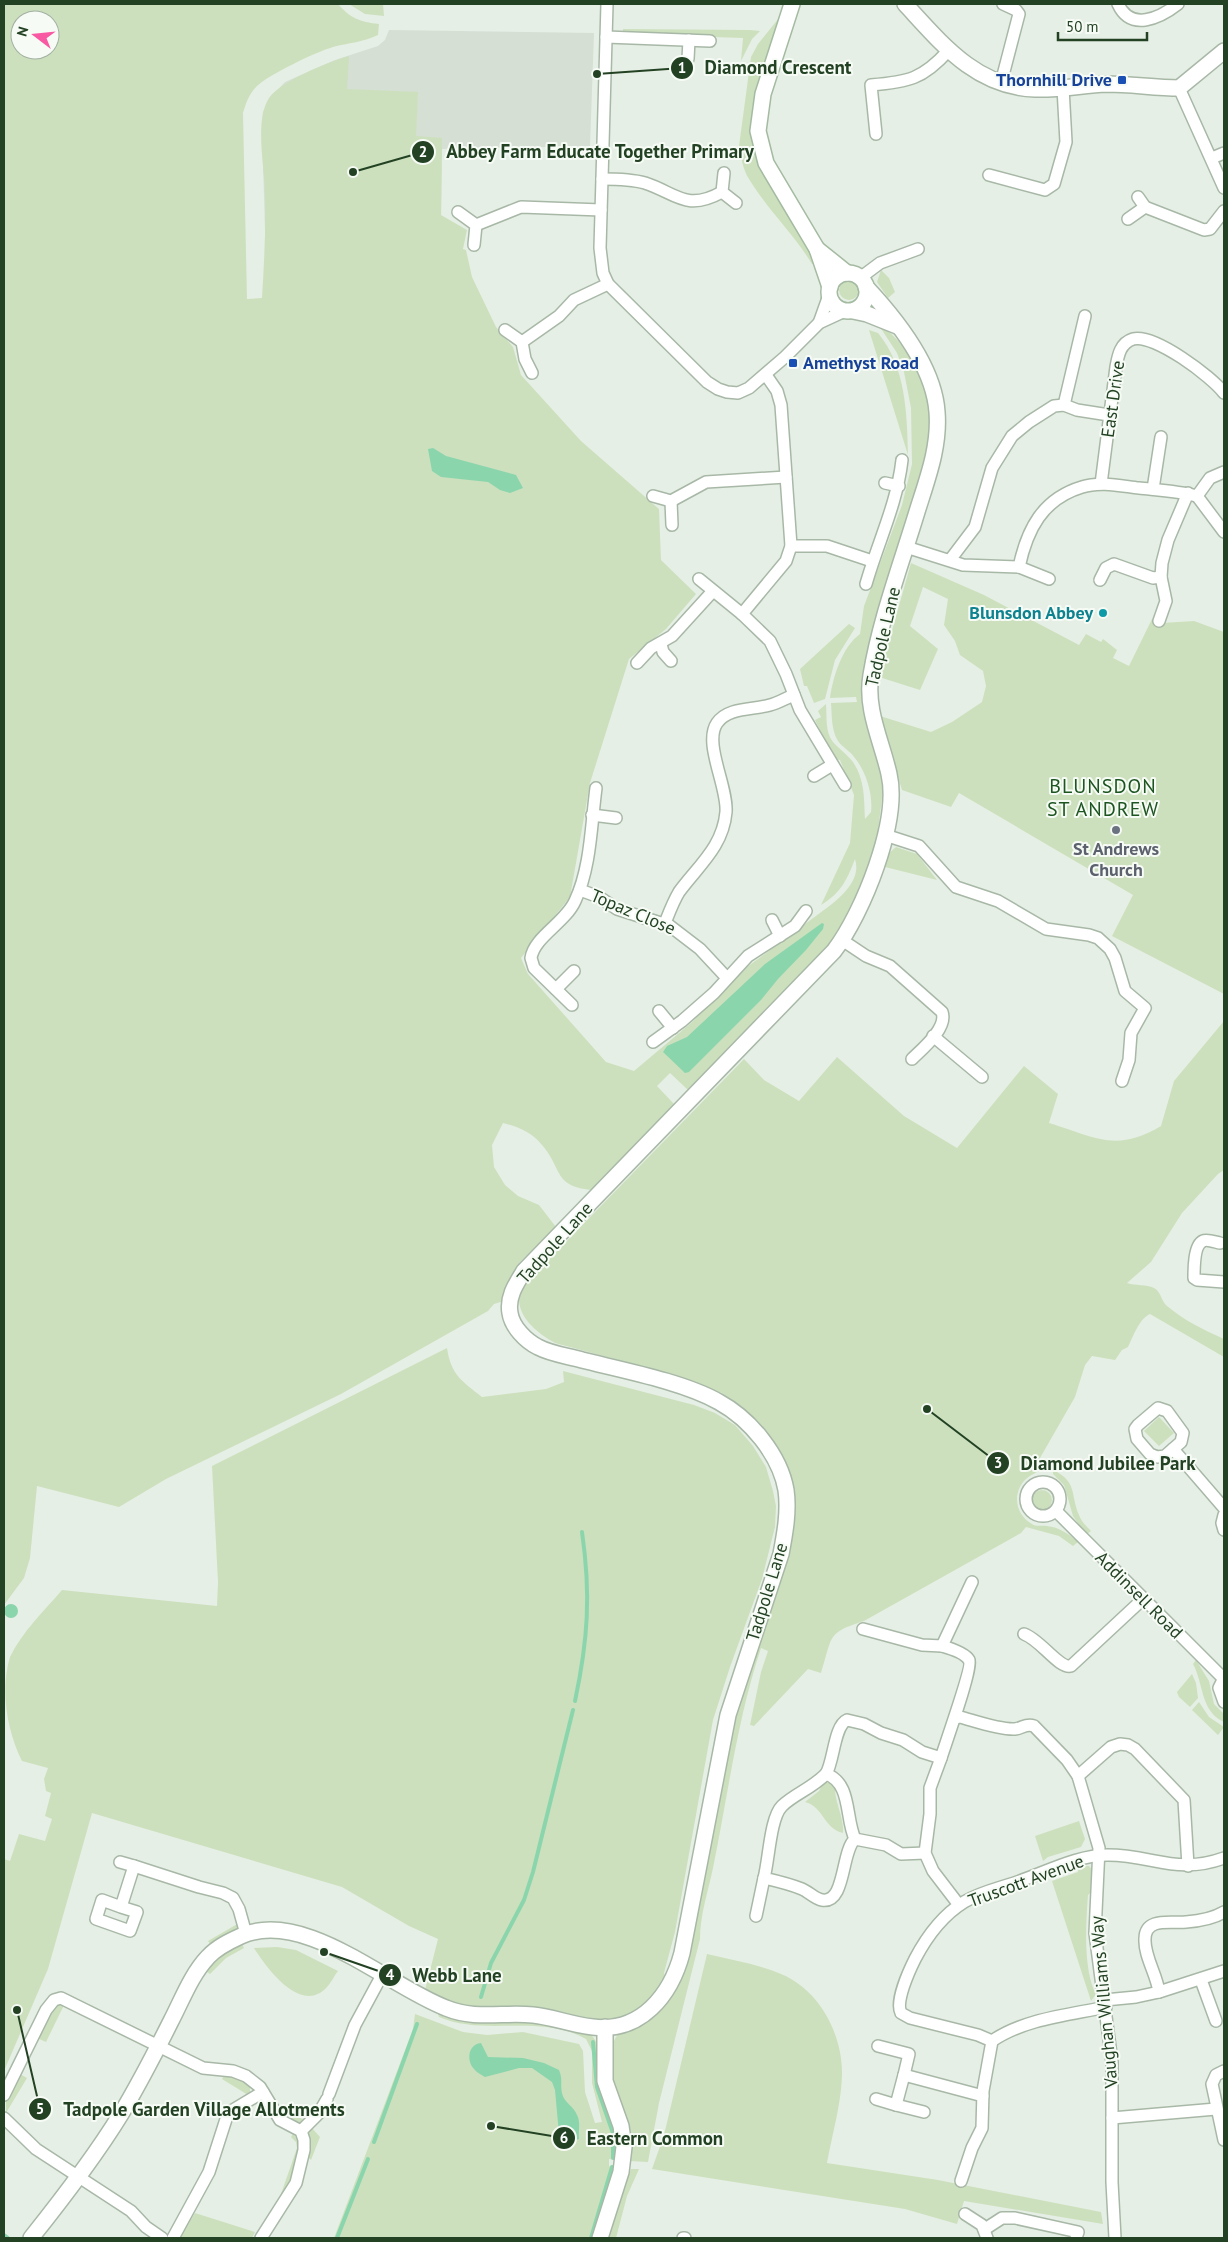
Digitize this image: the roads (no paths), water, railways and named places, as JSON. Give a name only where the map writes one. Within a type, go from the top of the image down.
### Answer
[{"type":"street","points":[[607,4],[600,259],[608,284],[706,382],[718,390],[738,393],[766,375],[819,323],[849,311],[864,302],[858,279]]},
{"type":"street","points":[[905,4],[948,51],[970,69],[1002,83],[1032,89],[1122,84],[1180,88],[1224,51]]},
{"type":"street","points":[[1002,83],[1019,14],[1016,10],[1003,4]]},
{"type":"street","points":[[1118,4],[1123,14],[1139,20],[1162,16],[1178,4]]},
{"type":"street","points":[[794,7],[762,94],[758,131],[766,163],[817,249],[834,306],[867,314],[897,326]]},
{"type":"street","points":[[606,38],[710,42]]},
{"type":"street","points":[[688,59],[689,40]]},
{"type":"street","points":[[876,134],[869,79],[898,82],[924,74],[948,51]]},
{"type":"street","points":[[989,175],[1045,190],[1054,184],[1066,142],[1062,88]]},
{"type":"street","points":[[1180,88],[1224,188]]},
{"type":"street","points":[[1212,158],[1224,153]]},
{"type":"street","points":[[722,192],[724,173]]},
{"type":"street","points":[[602,179],[638,181],[671,196],[686,200],[702,200],[722,192]]},
{"type":"street","points":[[722,192],[736,203]]},
{"type":"street","points":[[1138,197],[1145,207],[1204,230],[1210,229],[1224,211]]},
{"type":"street","points":[[476,225],[520,207],[601,210]]},
{"type":"street","points":[[1128,219],[1145,207]]},
{"type":"street","points":[[458,212],[476,225]]},
{"type":"street","points":[[474,245],[476,225]]},
{"type":"street","name":"Tadpole Lane","points":[[605,2028],[630,2021],[656,2005],[670,1986],[679,1965],[728,1715],[781,1554],[786,1532],[786,1490],[780,1470],[768,1449],[748,1424],[731,1409],[698,1393],[537,1347],[516,1326],[510,1314],[509,1300],[524,1271],[811,977],[842,940],[869,885],[885,835],[892,792],[890,776],[871,707],[870,678],[931,465],[938,425],[934,390],[928,374],[882,304],[858,279],[817,249]]},
{"type":"street","points":[[819,323],[829,291],[838,276],[858,279],[880,263],[918,249]]},
{"type":"street","points":[[522,342],[559,316],[574,300],[608,284]]},
{"type":"street","points":[[1064,405],[1085,316]]},
{"type":"street","points":[[505,330],[522,342],[525,359],[532,373]]},
{"type":"street","name":"East Drive","points":[[1102,484],[1109,415],[1118,358],[1123,346],[1132,339],[1143,339],[1177,355],[1215,381],[1224,393]]},
{"type":"street","points":[[742,614],[786,561],[791,546],[782,405],[777,391],[766,375]]},
{"type":"street","points":[[950,560],[975,527],[992,468],[1012,436],[1046,410],[1064,405],[1076,410],[1109,415]]},
{"type":"street","points":[[1152,489],[1162,437]]},
{"type":"street","points":[[866,584],[872,562],[892,511],[899,486],[902,460]]},
{"type":"street","points":[[1159,621],[1166,600],[1161,577],[1162,563],[1168,540],[1192,494],[1210,478],[1224,472]]},
{"type":"street","points":[[653,496],[671,501],[706,482],[786,477]]},
{"type":"street","points":[[884,483],[899,486]]},
{"type":"street","points":[[1019,567],[1028,535],[1041,513],[1067,493],[1082,486],[1102,484],[1192,494],[1224,532]]},
{"type":"street","points":[[671,501],[672,525]]},
{"type":"street","points":[[791,546],[827,546],[872,562]]},
{"type":"street","points":[[906,547],[971,566],[1019,567],[1049,579]]},
{"type":"street","points":[[1100,580],[1106,568],[1114,564],[1152,578],[1161,577]]},
{"type":"street","points":[[699,579],[742,614],[776,650],[794,695],[811,730],[845,785]]},
{"type":"street","points":[[637,663],[651,648],[672,636],[713,591]]},
{"type":"street","points":[[661,644],[663,652],[671,660]]},
{"type":"street","points":[[665,923],[678,894],[717,844],[724,824],[725,796],[712,740],[717,723],[721,718],[734,711],[772,705],[794,695]]},
{"type":"street","points":[[814,776],[832,765]]},
{"type":"street","name":"Topaz Close","points":[[572,1005],[534,968],[531,962],[532,952],[538,942],[555,928],[569,912],[580,890],[588,854],[596,788]]},
{"type":"street","points":[[592,816],[616,818]]},
{"type":"street","points":[[885,835],[919,846],[956,887],[1004,904],[1039,926],[1052,931],[1093,936],[1107,945],[1115,958],[1126,991],[1145,1008],[1131,1033],[1129,1060],[1122,1081]]},
{"type":"street","name":"Topaz Close","points":[[580,890],[599,897],[617,909],[665,923],[692,941],[727,978]]},
{"type":"street","points":[[653,1042],[673,1028],[714,993],[748,956],[795,926],[806,912]]},
{"type":"street","points":[[772,920],[780,936]]},
{"type":"street","points":[[842,940],[866,956],[890,966],[937,1006],[944,1017],[941,1026],[912,1059]]},
{"type":"street","points":[[556,989],[574,971]]},
{"type":"street","points":[[659,1011],[673,1028]]},
{"type":"street","points":[[933,1036],[982,1077]]},
{"type":"street","points":[[1220,1243],[1205,1241],[1201,1243],[1197,1252],[1194,1278],[1206,1282],[1224,1282]]},
{"type":"street","points":[[1156,1409],[1167,1411],[1182,1430],[1181,1442],[1173,1450],[1165,1456],[1157,1458],[1150,1454],[1136,1437],[1138,1425],[1156,1409]]},
{"type":"street","points":[[1173,1450],[1224,1508]]},
{"type":"street","name":"Addinsell Road","points":[[1056,1511],[1224,1678]]},
{"type":"street","points":[[1224,1515],[1222,1523],[1224,1530]]},
{"type":"street","points":[[942,1646],[972,1582]]},
{"type":"street","points":[[1024,1634],[1036,1639],[1062,1665],[1071,1666],[1143,1599]]},
{"type":"street","points":[[863,1629],[922,1645],[942,1646],[966,1657],[970,1664],[968,1677],[958,1701],[956,1718],[930,1788],[930,1814],[925,1854],[933,1871],[959,1905]]},
{"type":"street","points":[[1224,1678],[1220,1693],[1224,1702]]},
{"type":"street","points":[[956,1718],[960,1717],[1010,1728],[1019,1728],[1028,1724],[1034,1726],[1067,1760],[1078,1776],[1115,1745],[1124,1744],[1135,1749],[1184,1800],[1188,1866]]},
{"type":"street","points":[[756,1916],[773,1823],[778,1811],[826,1774],[838,1731],[843,1722],[847,1720],[864,1724],[881,1733],[903,1740],[922,1752],[941,1758]]},
{"type":"street","points":[[764,1878],[801,1889],[818,1899],[828,1900],[835,1895],[839,1887],[848,1849],[855,1839],[843,1791],[836,1779],[826,1774]]},
{"type":"street","name":"Vaughan Williams Way","points":[[1078,1776],[1100,1856],[1095,1933],[1112,2062],[1112,2182],[1115,2238]]},
{"type":"street","points":[[855,1839],[886,1845],[901,1854],[925,1854]]},
{"type":"street","name":"Truscott Avenue","points":[[992,2041],[978,2035],[910,2018],[901,2013],[899,2008],[908,1976],[919,1952],[941,1922],[959,1905],[974,1896],[1078,1861],[1100,1856],[1118,1856],[1188,1866],[1202,1865],[1224,1858]]},
{"type":"street","points":[[120,1862],[198,1887],[223,1892],[233,1898],[239,1908],[246,1934]]},
{"type":"street","points":[[121,1906],[134,1866]]},
{"type":"street","points":[[1159,1992],[1145,1944],[1147,1931],[1161,1922],[1186,1922],[1211,1917],[1224,1912]]},
{"type":"street","points":[[31,2238],[79,2176],[121,2114],[199,1968],[221,1947],[246,1934],[273,1929],[306,1935],[432,2003],[458,2012],[487,2016],[534,2015],[605,2028],[605,2082],[621,2126],[624,2155],[617,2185],[600,2238]]},
{"type":"street","points":[[961,2181],[972,2148],[980,2134],[983,2096],[992,2041],[1002,2034],[1044,2020],[1159,1992],[1224,1971]]},
{"type":"street","points":[[301,2131],[320,2114],[355,2026],[382,1975]]},
{"type":"street","points":[[1201,1980],[1216,2021]]},
{"type":"street","points":[[4,2095],[46,2010],[54,2000],[62,1998],[203,2068],[234,2072],[246,2076],[255,2082],[263,2092],[280,2120],[301,2131],[304,2140],[304,2150],[296,2183],[260,2238]]},
{"type":"street","points":[[878,2046],[910,2054],[896,2104]]},
{"type":"street","points":[[1224,2070],[1216,2075],[1212,2084],[1224,2140]]},
{"type":"street","points":[[904,2075],[983,2096]]},
{"type":"street","points":[[173,2238],[209,2172],[228,2113],[263,2092]]},
{"type":"street","points":[[876,2099],[924,2112]]},
{"type":"street","points":[[1112,2118],[1216,2109]]},
{"type":"street","points":[[4,2118],[36,2149],[136,2215],[146,2227],[162,2238]]},
{"type":"street","points":[[965,2214],[979,2221],[986,2234],[1002,2218],[1015,2218],[1078,2232],[1076,2238]]},
{"type":"waterway","points":[[575,1701],[583,1658],[587,1617],[587,1576],[582,1532]]},
{"type":"waterway","points":[[481,1997],[491,1963],[524,1900],[533,1872],[573,1710]]},
{"type":"waterway","points":[[374,2142],[417,2024]]},
{"type":"waterway","points":[[593,2042],[597,2087],[613,2133],[613,2158]]},
{"type":"waterway","points":[[337,2238],[368,2159]]},
{"type":"waterway","points":[[591,2238],[612,2167]]},
{"type":"waterway","points":[[4,2235],[8,2238]]},
{"type":"place","name":"Diamond Crescent","points":[[597,74]]},
{"type":"place","name":"Thornhill Drive","points":[[1122,80]]},
{"type":"place","name":"Abbey Farm Educate Together Primary","points":[[353,172]]},
{"type":"place","name":"Amethyst Road","points":[[793,363]]},
{"type":"place","name":"Blunsdon Abbey","points":[[1103,613]]},
{"type":"place","name":"St Andrews Church","points":[[1116,830]]},
{"type":"place","name":"Diamond Jubilee Park","points":[[927,1409]]},
{"type":"place","name":"Webb Lane","points":[[324,1952]]},
{"type":"place","name":"Tadpole Garden Village Allotments","points":[[17,2010]]},
{"type":"place","name":"Eastern Common","points":[[491,2126]]},
{"type":"district","name":"BLUNSDON ST ANDREW","points":[[1103,798]]}]
